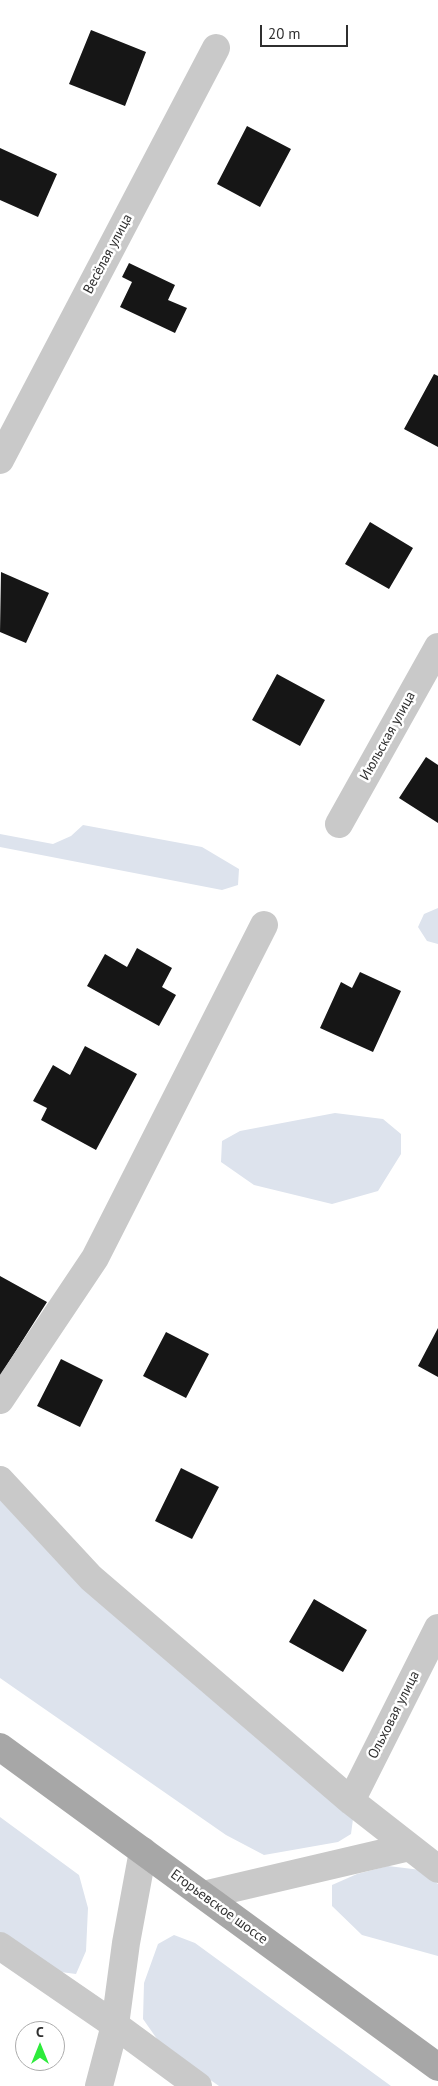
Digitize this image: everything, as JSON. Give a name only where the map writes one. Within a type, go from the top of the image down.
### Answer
[{"type":"main road","name":"Егорьевское шоссе","points":[[0,1747],[438,2067]]},
{"type":"street","name":"Весёлая улица","points":[[0,460],[216,48]]},
{"type":"street","name":"Июльская улица","points":[[339,824],[438,647]]},
{"type":"street","points":[[0,1400],[95,1258],[264,925]]},
{"type":"street","points":[[0,1480],[91,1578],[351,1802],[438,1869]]},
{"type":"street","name":"Ольховая улица","points":[[351,1802],[438,1628]]},
{"type":"street","points":[[204,1895],[409,1847]]},
{"type":"street","points":[[99,2086],[115,2025],[126,1943],[143,1851]]},
{"type":"street","points":[[0,1946],[115,2025],[198,2086]]},
{"type":"shaded area","points":[[83,825],[202,847],[239,869],[238,885],[222,890],[0,847],[0,834],[53,844],[71,836]]},
{"type":"shaded area","points":[[438,908],[438,944],[427,941],[418,927],[424,914]]},
{"type":"shaded area","points":[[335,1113],[383,1119],[401,1134],[401,1154],[378,1191],[332,1204],[254,1185],[221,1162],[222,1141],[240,1131]]},
{"type":"shaded area","points":[[0,1498],[353,1819],[351,1834],[338,1842],[264,1855],[226,1835],[0,1678]]},
{"type":"shaded area","points":[[0,1817],[79,1875],[88,1908],[86,1951],[76,1974],[53,1971],[0,1937]]},
{"type":"shaded area","points":[[388,1866],[421,1870],[438,1884],[438,1956],[362,1935],[332,1906],[332,1885],[357,1874]]},
{"type":"shaded area","points":[[174,1935],[195,1943],[391,2086],[219,2086],[162,2046],[143,2019],[144,1983],[158,1944]]},
{"type":"building","points":[[91,30],[146,52],[125,106],[69,84]]},
{"type":"building","points":[[247,126],[291,149],[260,207],[217,184]]},
{"type":"building","points":[[0,148],[57,174],[38,217],[0,200]]},
{"type":"building","points":[[129,263],[175,285],[168,300],[187,308],[175,333],[120,307],[132,282],[122,277]]},
{"type":"building","points":[[434,374],[438,376],[438,447],[404,429]]},
{"type":"building","points":[[370,522],[413,548],[389,589],[345,564]]},
{"type":"building","points":[[1,572],[49,593],[26,643],[0,632]]},
{"type":"building","points":[[277,674],[325,700],[300,746],[252,720]]},
{"type":"building","points":[[426,757],[438,765],[438,823],[399,798]]},
{"type":"building","points":[[137,948],[172,968],[162,987],[176,995],[159,1026],[87,986],[105,954],[127,967]]},
{"type":"building","points":[[360,972],[401,991],[373,1052],[320,1028],[341,982],[352,988]]},
{"type":"building","points":[[85,1046],[137,1074],[96,1150],[41,1120],[47,1108],[33,1101],[53,1065],[70,1075]]},
{"type":"building","points":[[0,1276],[47,1302],[0,1376]]},
{"type":"building","points":[[438,1328],[438,1377],[418,1366]]},
{"type":"building","points":[[166,1332],[209,1354],[186,1398],[143,1376]]},
{"type":"building","points":[[61,1359],[103,1380],[80,1427],[37,1406]]},
{"type":"building","points":[[181,1468],[219,1487],[192,1539],[155,1521]]},
{"type":"building","points":[[314,1599],[367,1630],[343,1672],[289,1642]]}]
